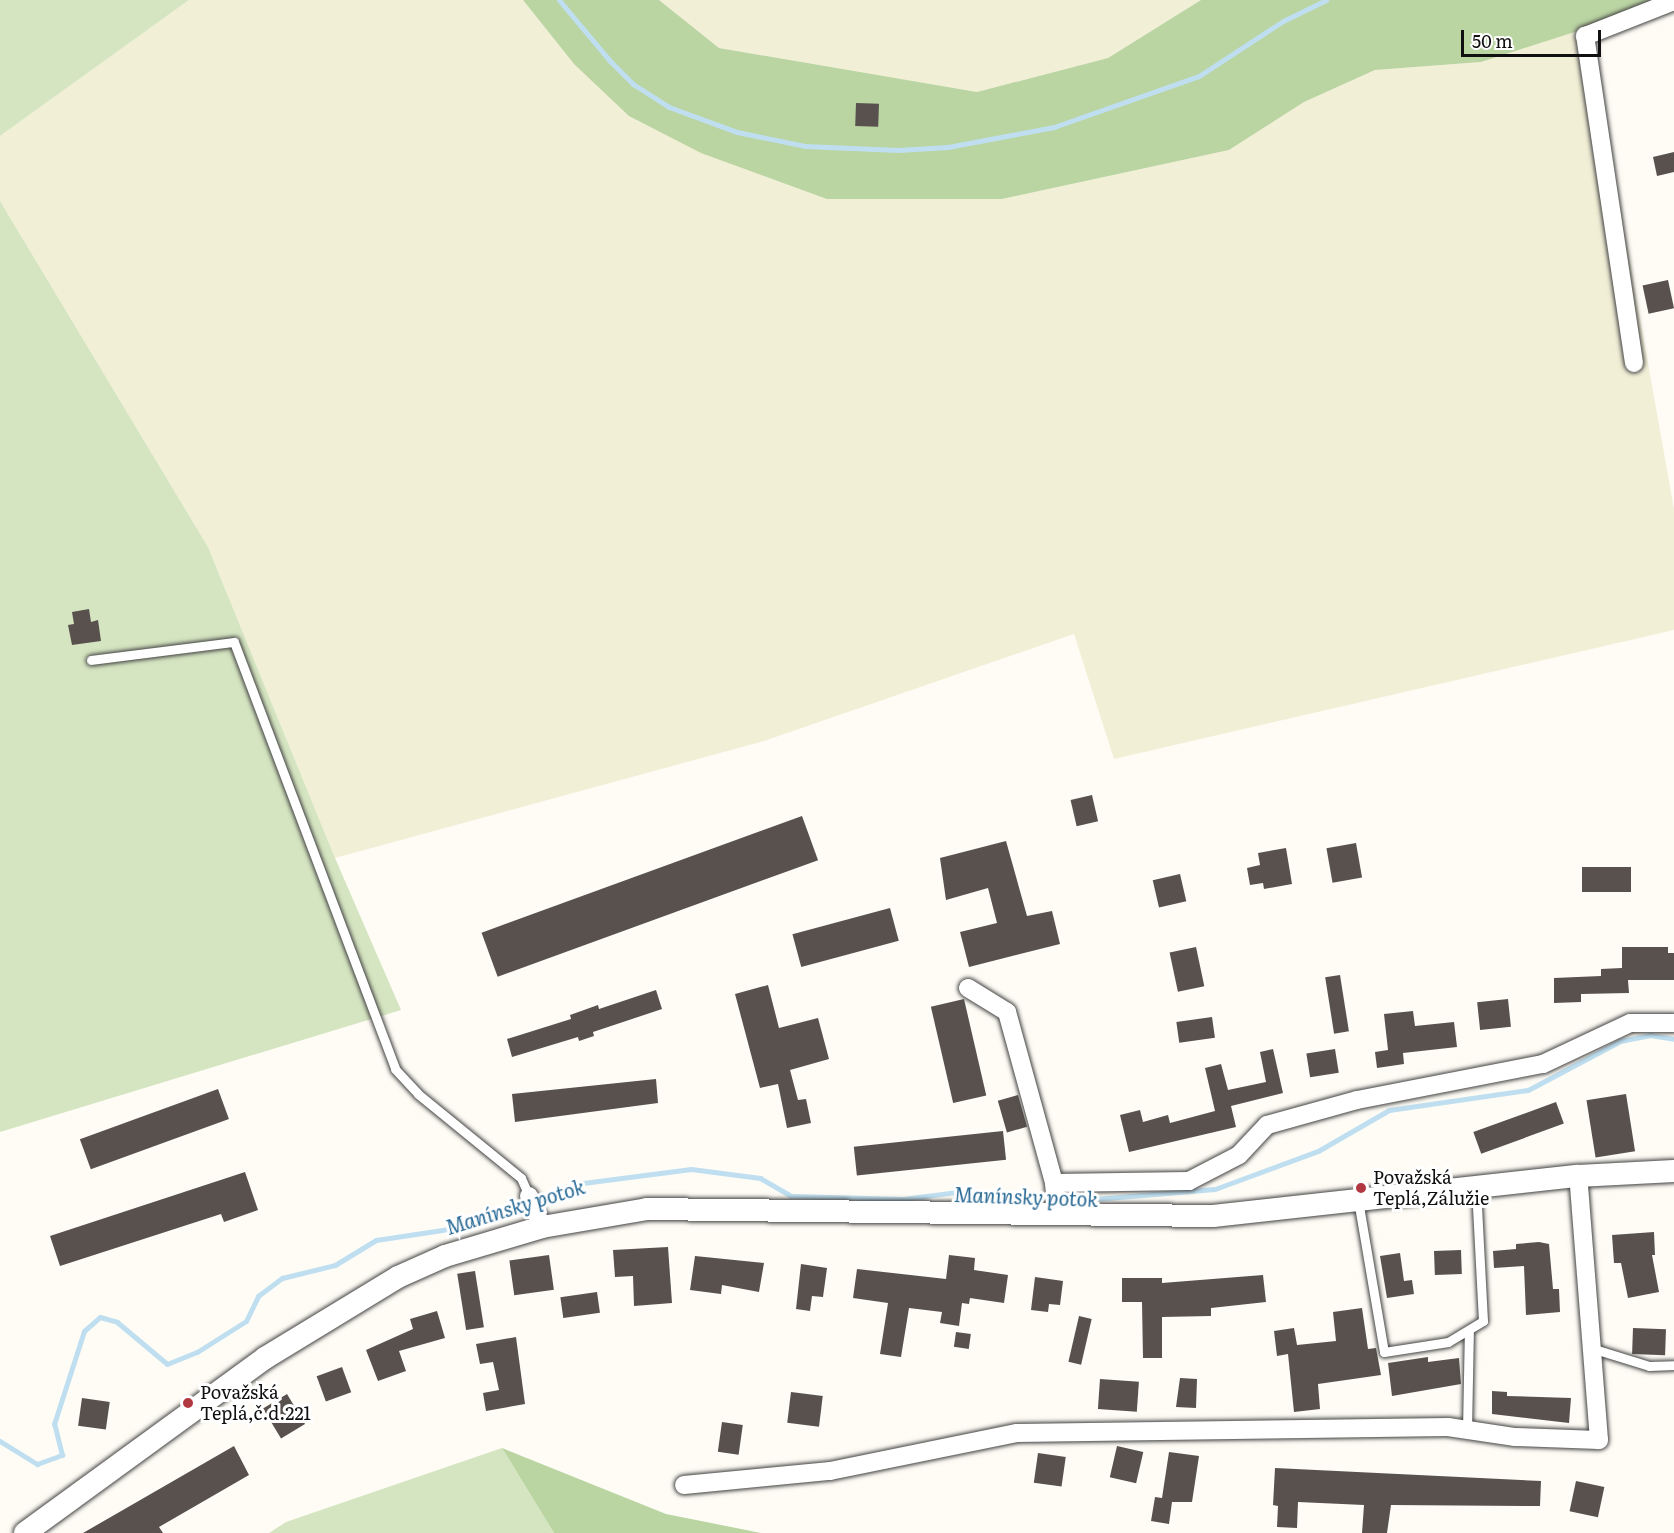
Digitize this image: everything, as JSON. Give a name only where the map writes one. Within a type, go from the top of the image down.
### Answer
[{"type":"street","points":[[1634,363],[1585,36],[1674,1]]},
{"type":"street","points":[[968,988],[1007,1012],[1054,1183],[1057,1215]]},
{"type":"street","points":[[1054,1183],[1189,1181],[1239,1155],[1267,1125],[1357,1100],[1543,1064],[1630,1023],[1674,1023]]},
{"type":"street","points":[[25,1533],[265,1358],[398,1277],[466,1249],[535,1210],[647,1209],[1213,1216],[1578,1176],[1674,1171]]},
{"type":"street","points":[[684,1485],[830,1471],[1017,1433],[1448,1427],[1515,1437],[1599,1440],[1578,1176]]},
{"type":"lane","points":[[91,660],[234,642],[395,1069],[418,1094],[521,1178],[535,1210]]},
{"type":"lane","points":[[1358,1200],[1384,1352],[1449,1342],[1483,1321],[1476,1188]]},
{"type":"lane","points":[[1467,1430],[1469,1330]]},
{"type":"lane","points":[[1591,1348],[1649,1366],[1674,1365]]},
{"type":"shaded area","points":[[189,0],[523,0],[574,64],[1002,199],[1229,150],[1304,102],[1375,70],[1481,62],[1588,26],[1674,509],[1674,630],[1114,759],[1074,634],[764,741],[335,858],[208,547],[0,201],[0,136]]},
{"type":"shaded area","points":[[659,0],[1201,0],[1108,58],[977,92],[719,48]]},
{"type":"green space","points":[[0,0],[189,0],[0,136]]},
{"type":"green space","points":[[523,0],[659,0],[719,48],[977,92],[1108,58],[1201,0],[1674,0],[1481,62],[1375,70],[1304,102],[1229,150],[1002,199],[827,199],[701,153],[629,116],[574,64]]},
{"type":"green space","points":[[0,201],[208,547],[335,858],[401,1010],[0,1132]]},
{"type":"green space","points":[[502,1448],[554,1533],[269,1533],[286,1522]]},
{"type":"green space","points":[[502,1448],[666,1514],[761,1533],[554,1533]]},
{"type":"building","points":[[856,103],[879,104],[878,127],[855,126]]},
{"type":"building","points":[[1674,152],[1674,172],[1657,176],[1653,157]]},
{"type":"building","points":[[1668,280],[1674,308],[1649,314],[1643,285]]},
{"type":"building","points":[[89,609],[91,622],[98,620],[101,641],[72,645],[68,625],[74,624],[72,612]]},
{"type":"building","points":[[1092,795],[1098,821],[1077,826],[1071,800]]},
{"type":"building","points":[[802,816],[818,860],[498,977],[482,933]]},
{"type":"building","points":[[1006,841],[1027,916],[1052,911],[1060,944],[969,967],[960,932],[997,923],[988,888],[946,900],[940,858]]},
{"type":"building","points":[[1356,843],[1362,877],[1333,883],[1326,848]]},
{"type":"building","points":[[1286,848],[1292,884],[1264,889],[1263,883],[1250,885],[1247,868],[1260,865],[1258,853]]},
{"type":"building","points":[[1582,867],[1631,867],[1631,892],[1582,892]]},
{"type":"building","points":[[1180,874],[1186,901],[1159,908],[1153,880]]},
{"type":"building","points":[[890,908],[899,941],[801,967],[792,934]]},
{"type":"building","points":[[1196,947],[1204,986],[1178,992],[1170,953]]},
{"type":"building","points":[[1622,947],[1668,947],[1668,953],[1674,953],[1674,980],[1628,980],[1629,993],[1581,994],[1581,1002],[1554,1003],[1554,978],[1601,976],[1601,969],[1622,968]]},
{"type":"building","points":[[1340,975],[1349,1031],[1334,1034],[1325,977]]},
{"type":"building","points":[[768,985],[779,1028],[818,1018],[829,1059],[790,1070],[798,1100],[806,1099],[811,1123],[787,1128],[778,1084],[760,1088],[735,994]]},
{"type":"building","points":[[656,990],[662,1009],[593,1032],[594,1036],[579,1041],[578,1037],[512,1057],[507,1039],[571,1019],[570,1015],[598,1005],[599,1009]]},
{"type":"building","points":[[964,999],[986,1095],[953,1103],[931,1007]]},
{"type":"building","points":[[1508,999],[1511,1027],[1480,1030],[1477,1002]]},
{"type":"building","points":[[1413,1011],[1415,1026],[1454,1022],[1457,1047],[1403,1053],[1404,1064],[1377,1068],[1375,1052],[1388,1050],[1384,1014]]},
{"type":"building","points":[[1212,1017],[1215,1038],[1179,1043],[1176,1022]]},
{"type":"building","points":[[1273,1049],[1283,1093],[1231,1106],[1236,1127],[1129,1152],[1120,1115],[1140,1110],[1143,1122],[1168,1115],[1170,1123],[1215,1111],[1205,1068],[1221,1064],[1228,1090],[1266,1082],[1260,1052]]},
{"type":"building","points":[[1335,1049],[1339,1073],[1310,1077],[1306,1054]]},
{"type":"building","points":[[656,1079],[658,1103],[515,1122],[512,1094]]},
{"type":"building","points":[[218,1089],[229,1119],[91,1169],[80,1139]]},
{"type":"building","points":[[1626,1094],[1635,1151],[1596,1158],[1586,1100]]},
{"type":"building","points":[[1018,1095],[1027,1127],[1007,1133],[998,1101]]},
{"type":"building","points":[[1556,1102],[1564,1124],[1481,1154],[1473,1132]]},
{"type":"building","points":[[1003,1131],[1006,1160],[857,1176],[854,1147]]},
{"type":"building","points":[[245,1172],[258,1210],[224,1222],[221,1214],[60,1266],[50,1236]]},
{"type":"building","points":[[1654,1232],[1655,1255],[1652,1255],[1659,1292],[1628,1298],[1621,1263],[1614,1263],[1612,1235]]},
{"type":"building","points":[[1539,1242],[1549,1244],[1553,1289],[1559,1289],[1560,1312],[1526,1315],[1524,1266],[1494,1268],[1493,1251],[1516,1249],[1516,1244]]},
{"type":"building","points":[[668,1247],[672,1303],[634,1306],[633,1276],[615,1277],[613,1250]]},
{"type":"building","points":[[1461,1250],[1462,1274],[1435,1275],[1434,1251]]},
{"type":"building","points":[[1400,1253],[1404,1281],[1412,1280],[1414,1294],[1387,1298],[1380,1256]]},
{"type":"building","points":[[549,1255],[554,1290],[514,1295],[509,1261]]},
{"type":"building","points":[[949,1255],[975,1258],[974,1270],[1008,1275],[1004,1303],[970,1298],[969,1304],[962,1303],[959,1326],[940,1323],[942,1312],[909,1308],[901,1357],[880,1354],[888,1303],[853,1298],[857,1269],[946,1279]]},
{"type":"building","points":[[695,1256],[764,1263],[759,1292],[722,1285],[721,1294],[690,1290]]},
{"type":"building","points":[[801,1264],[827,1268],[823,1297],[812,1296],[810,1311],[796,1309]]},
{"type":"building","points":[[475,1271],[484,1327],[466,1330],[457,1274]]},
{"type":"building","points":[[1263,1275],[1266,1302],[1211,1308],[1211,1316],[1162,1317],[1162,1358],[1143,1358],[1142,1302],[1122,1302],[1122,1278],[1162,1278],[1162,1283]]},
{"type":"building","points":[[1035,1277],[1063,1281],[1060,1305],[1049,1304],[1048,1312],[1031,1310]]},
{"type":"building","points":[[597,1292],[600,1313],[563,1318],[560,1297]]},
{"type":"building","points":[[1362,1308],[1368,1349],[1376,1348],[1381,1375],[1318,1384],[1320,1409],[1294,1412],[1288,1354],[1277,1356],[1274,1331],[1294,1328],[1297,1345],[1336,1341],[1333,1312]]},
{"type":"building","points":[[437,1311],[445,1338],[399,1351],[406,1371],[378,1381],[366,1350],[413,1329],[410,1319]]},
{"type":"building","points":[[1079,1316],[1092,1319],[1081,1365],[1068,1362]]},
{"type":"building","points":[[1633,1328],[1666,1329],[1665,1355],[1632,1354]]},
{"type":"building","points":[[956,1332],[971,1334],[969,1349],[954,1347]]},
{"type":"building","points":[[516,1337],[525,1404],[486,1411],[483,1393],[499,1390],[493,1362],[480,1364],[476,1344]]},
{"type":"building","points":[[1428,1357],[1428,1362],[1459,1358],[1461,1384],[1392,1396],[1388,1363]]},
{"type":"building","points":[[342,1367],[351,1392],[326,1402],[317,1376]]},
{"type":"building","points":[[1180,1378],[1197,1379],[1196,1408],[1176,1407]]},
{"type":"building","points":[[1100,1379],[1139,1382],[1137,1412],[1098,1409]]},
{"type":"building","points":[[1492,1391],[1507,1392],[1507,1396],[1571,1398],[1569,1423],[1492,1414]]},
{"type":"building","points":[[791,1392],[823,1396],[819,1427],[787,1423]]},
{"type":"building","points":[[287,1394],[305,1424],[281,1438],[263,1408]]},
{"type":"building","points":[[82,1398],[110,1402],[106,1430],[78,1426]]},
{"type":"building","points":[[722,1422],[743,1425],[739,1455],[718,1452]]},
{"type":"building","points":[[234,1446],[249,1475],[159,1527],[163,1533],[83,1533]]},
{"type":"building","points":[[1117,1446],[1143,1452],[1136,1483],[1110,1477]]},
{"type":"building","points":[[1169,1452],[1199,1456],[1192,1502],[1172,1502],[1169,1524],[1151,1521],[1155,1497],[1162,1498]]},
{"type":"building","points":[[1038,1453],[1066,1457],[1062,1487],[1034,1483]]},
{"type":"building","points":[[1275,1468],[1541,1481],[1540,1506],[1391,1505],[1387,1533],[1362,1533],[1364,1505],[1298,1502],[1297,1528],[1277,1527],[1278,1506],[1273,1505]]},
{"type":"building","points":[[1576,1481],[1604,1487],[1598,1517],[1570,1511]]},
{"type":"waterway","points":[[559,0],[610,61],[633,84],[669,107],[737,132],[805,146],[898,150],[948,147],[1054,127],[1199,76],[1283,21],[1326,0]]},
{"type":"waterway","name":"Manínsky potok","points":[[0,1441],[37,1464],[62,1455],[54,1424],[84,1331],[100,1317],[117,1322],[167,1364],[197,1352],[246,1321],[258,1296],[282,1278],[335,1265],[376,1240],[462,1227],[583,1183],[691,1169],[760,1178],[791,1196],[903,1199],[965,1191],[1032,1198],[1062,1193],[1095,1199],[1215,1189],[1318,1151],[1389,1110],[1528,1090],[1620,1041],[1650,1035],[1674,1039]]},
{"type":"place","name":"Považská Teplá,Zálužie","points":[[1361,1188]]},
{"type":"place","name":"Považská Teplá,č.d.221","points":[[188,1403]]}]
